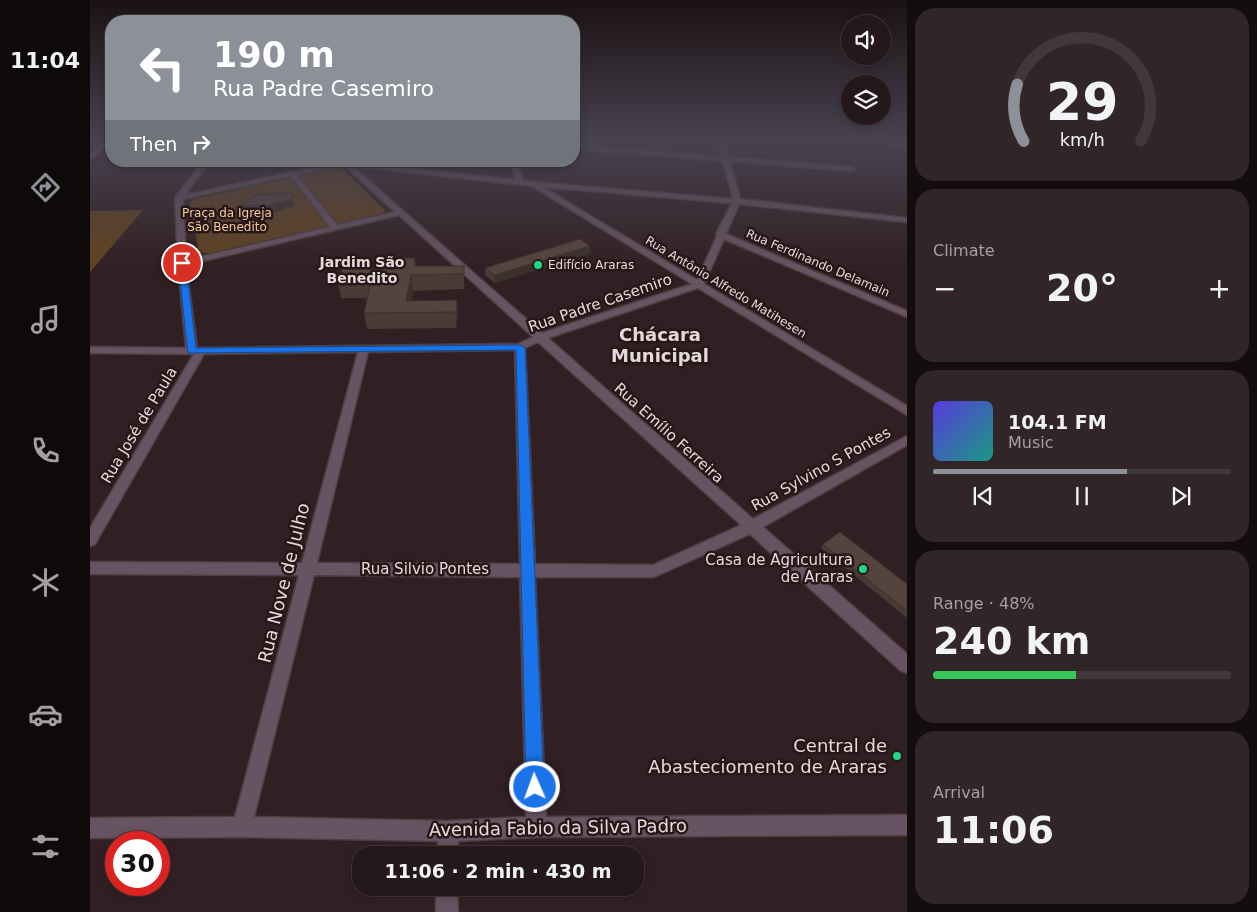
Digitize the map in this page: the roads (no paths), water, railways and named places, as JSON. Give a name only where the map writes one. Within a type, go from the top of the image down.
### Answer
[{"type":"street","points":[[191,183],[179,198],[182,263],[196,351]]},
{"type":"street","points":[[179,198],[252,183]]},
{"type":"street","points":[[299,183],[335,228]]},
{"type":"street","name":"Rua Emílio Ferreira","points":[[364,183],[540,337],[907,665]]},
{"type":"street","points":[[527,183],[737,200],[907,220]]},
{"type":"street","points":[[700,284],[720,234],[737,200],[732,183]]},
{"type":"street","name":"Rua Antônio Alfredo Matihesen","points":[[533,184],[907,411]]},
{"type":"street","points":[[182,263],[400,213]]},
{"type":"street","name":"Rua Ferdinando Delamain","points":[[720,234],[907,314]]},
{"type":"street","name":"Rua Padre Casemiro","points":[[90,350],[520,348],[540,337],[700,284]]},
{"type":"street","name":"Rua Nove de Julho","points":[[242,827],[364,348]]},
{"type":"street","points":[[520,348],[536,827]]},
{"type":"street","name":"Rua José de Paula","points":[[90,540],[196,351]]},
{"type":"street","name":"Rua Sylvino S Pontes","points":[[751,526],[907,440]]},
{"type":"street","name":"Rua Silvio Pontes","points":[[90,568],[654,571],[751,526]]},
{"type":"street","name":"Avenida Fabio da Silva Padro","points":[[90,828],[242,827],[448,831],[536,827],[907,824]]},
{"type":"street","points":[[448,831],[448,846]]},
{"type":"street","points":[[447,896],[447,912]]},
{"type":"place","name":"Edifício Araras","points":[[538,265]]},
{"type":"place","name":"Casa de Agricultura de Araras","points":[[863,569]]},
{"type":"place","name":"Central de Abasteciomento de Araras","points":[[897,756]]},
{"type":"district","name":"Jardim São Benedito","points":[[362,270]]},
{"type":"district","name":"Chácara Municipal","points":[[660,345]]},
{"type":"park label","name":"Praça da Igreja São Benedito","points":[[227,220]]}]
